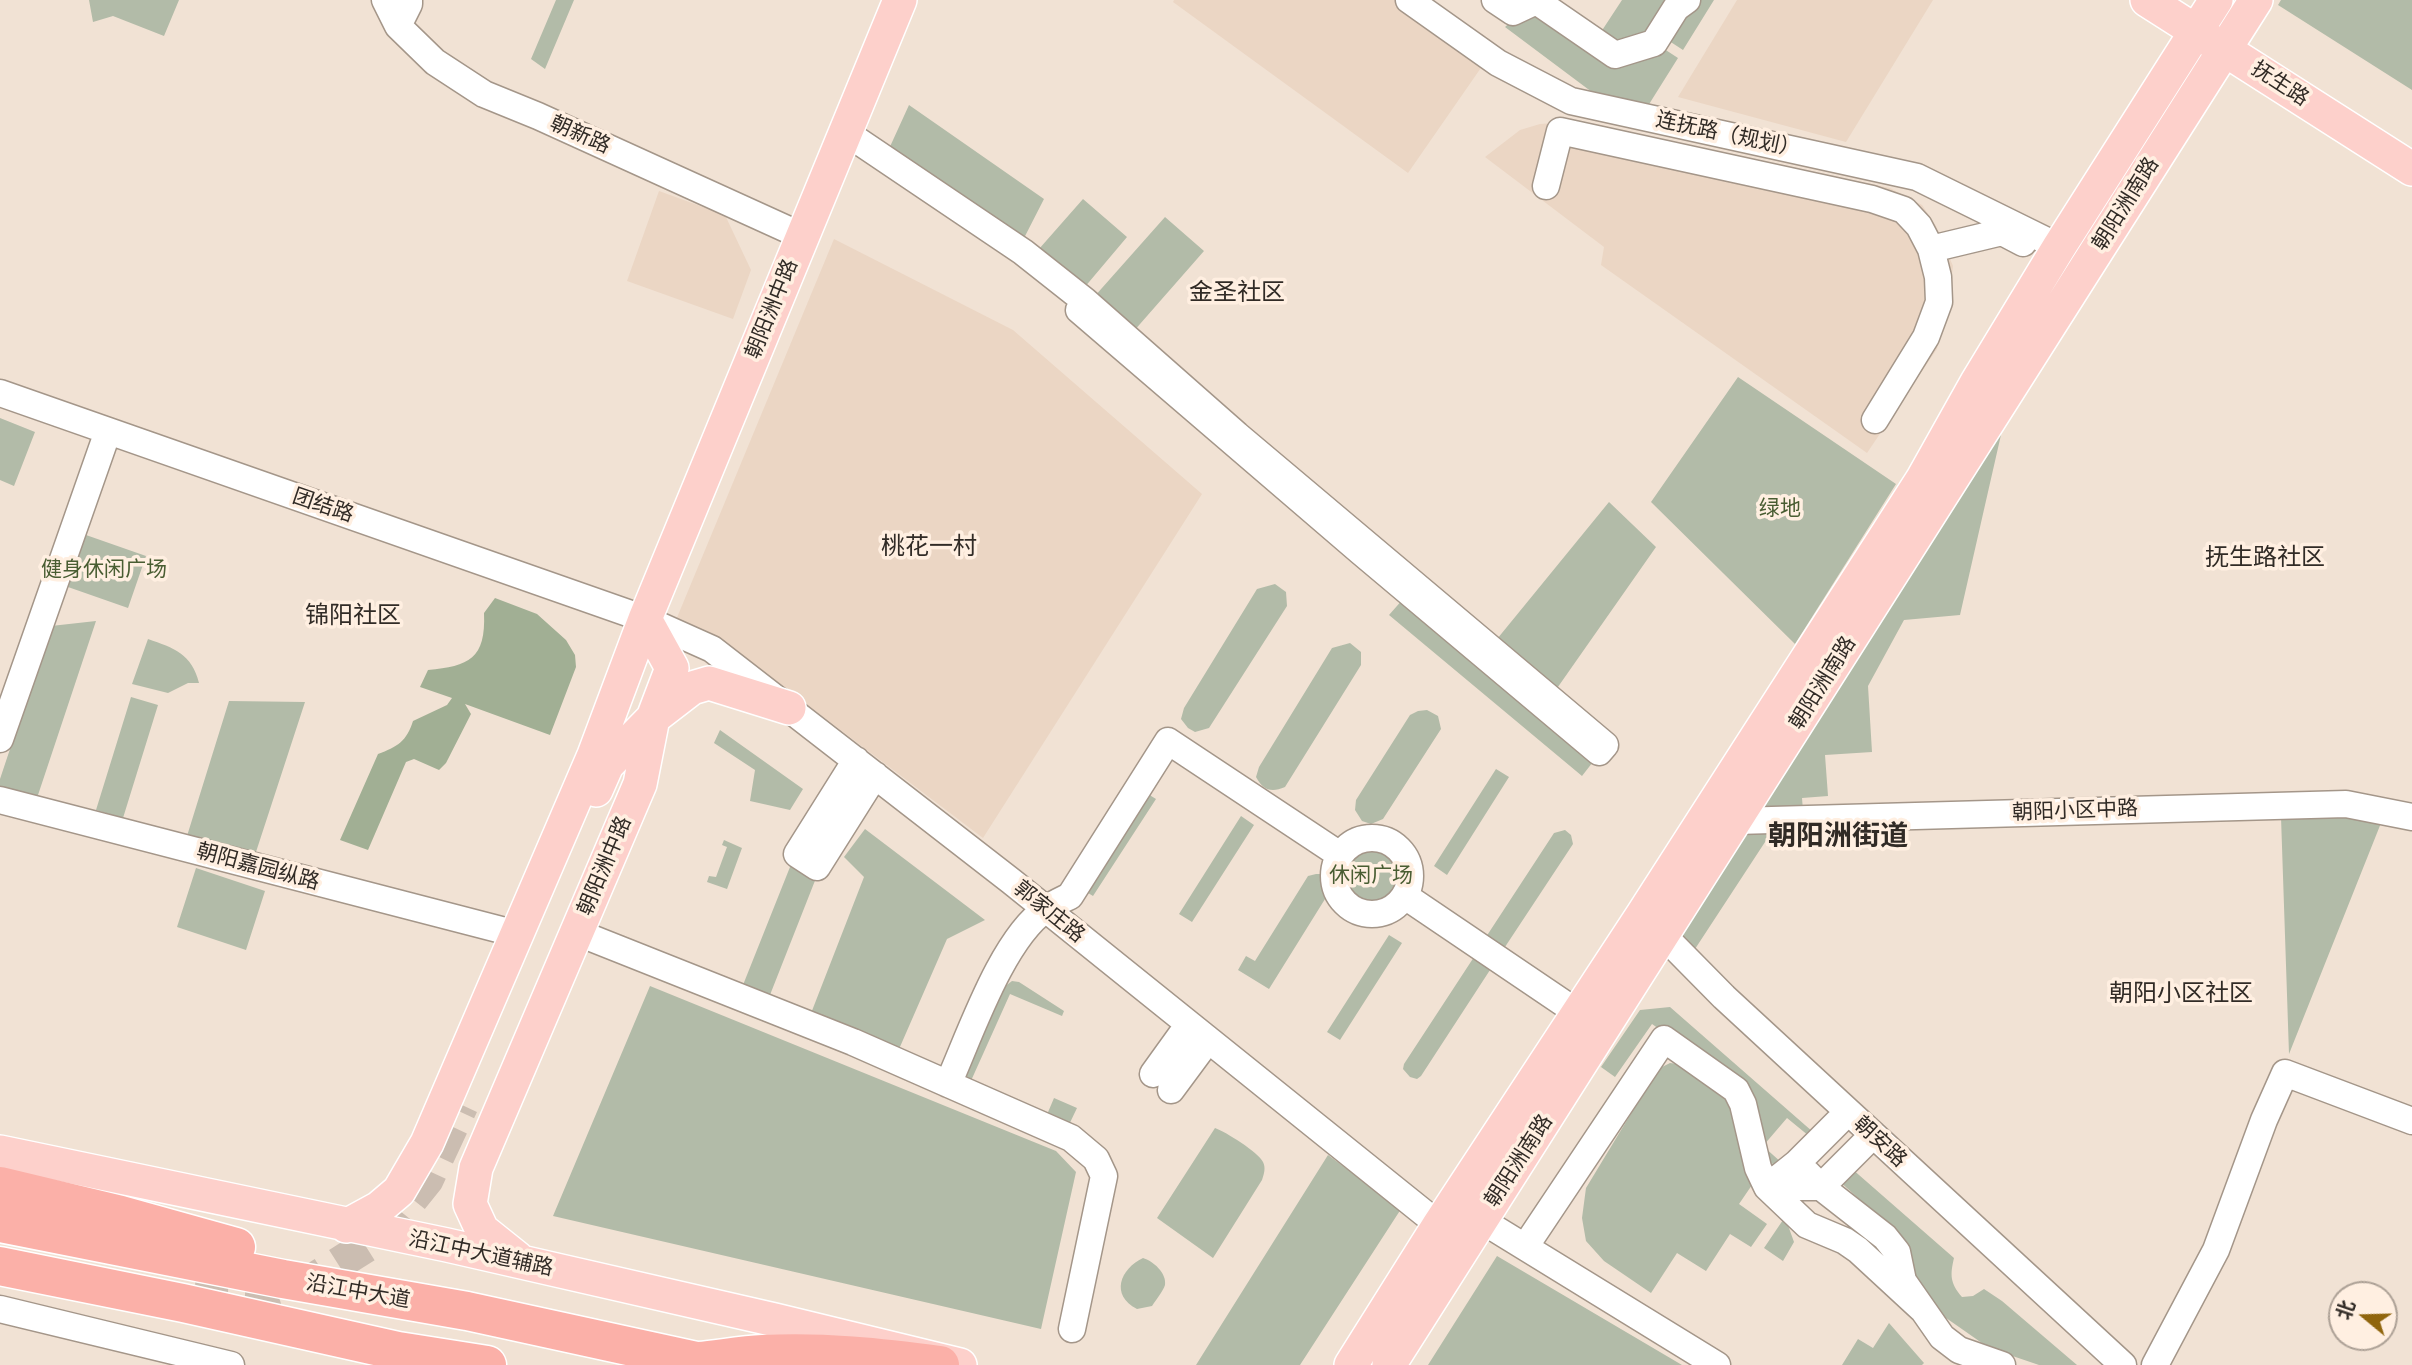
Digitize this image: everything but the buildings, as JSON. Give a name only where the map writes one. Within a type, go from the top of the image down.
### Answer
[{"type":"highway","points":[[0,1186],[121,1215],[467,1311]]},
{"type":"highway","name":"沿江中大道","points":[[0,1223],[467,1311],[707,1363],[762,1354],[831,1354],[874,1356],[940,1365]]},
{"type":"highway","points":[[0,1266],[170,1300],[398,1351],[487,1365]]},
{"type":"main road","name":"朝阳洲中路","points":[[345,1226],[379,1208],[399,1191],[454,1102],[517,934],[593,755],[645,619],[900,0]]},
{"type":"main road","name":"抚生路","points":[[2147,0],[2201,11],[2230,40],[2412,169]]},
{"type":"main road","name":"朝阳洲南路","points":[[1352,1365],[1439,1225],[1578,1013],[1736,821],[2256,0]]},
{"type":"main road","name":"朝阳洲南路","points":[[1389,1365],[1481,1220],[1653,925],[2201,11]]},
{"type":"main road","name":"抚生路","points":[[2230,40],[2412,147]]},
{"type":"main road","name":"朝阳洲中路","points":[[523,1263],[482,1230],[470,1204],[476,1168],[640,783],[653,718],[672,668],[645,619]]},
{"type":"main road","points":[[454,1102],[607,765],[653,718],[692,688],[709,683],[789,708]]},
{"type":"main road","name":"朝阳洲中路","points":[[454,1102],[443,1114],[444,1128],[450,1135],[464,1140],[477,1139],[500,1111]]},
{"type":"main road","name":"沿江中大道辅路","points":[[0,1152],[523,1263],[960,1365]]},
{"type":"main road","points":[[0,1172],[345,1226]]},
{"type":"street","name":"朝新路","points":[[385,0],[398,26],[435,62],[484,94],[802,236]]},
{"type":"street","points":[[398,26],[410,4],[408,0]]},
{"type":"street","name":"连抚路（规划）","points":[[1409,0],[1498,64],[1571,101],[1917,177],[2055,253]]},
{"type":"street","points":[[1495,0],[1513,12],[1534,0],[1615,55],[1654,43],[1676,8],[1687,0]]},
{"type":"street","points":[[1545,186],[1560,131],[1872,199],[1904,211],[1919,226],[1931,249],[1938,277],[1939,302],[1926,337],[1875,419]]},
{"type":"street","points":[[845,132],[1023,252],[1085,300],[1237,435],[1605,745],[1599,752],[1079,310],[1085,300]]},
{"type":"street","points":[[1931,249],[2002,232],[2055,253]]},
{"type":"street","name":"团结路","points":[[0,393],[645,619]]},
{"type":"street","points":[[0,739],[108,431]]},
{"type":"street","name":"郭家庄路","points":[[645,619],[712,649],[1045,909],[1439,1225]]},
{"type":"street","points":[[948,1084],[1007,953],[1028,925],[1045,909],[1070,896],[1168,741],[1340,855]]},
{"type":"street","name":"朝阳嘉园纵路","points":[[0,800],[517,934]]},
{"type":"street","name":"朝阳小区中路","points":[[1736,821],[2346,804],[2412,817]]},
{"type":"street","points":[[1377,837],[1389,841],[1399,848],[1407,859],[1410,884],[1405,896],[1397,906],[1373,915],[1360,913],[1349,907],[1340,898],[1335,887],[1333,874],[1340,855],[1352,842],[1364,838],[1377,837]]},
{"type":"street","points":[[1405,896],[1578,1013]]},
{"type":"street","name":"朝安路","points":[[1653,925],[1724,997],[2123,1365]]},
{"type":"street","points":[[576,932],[853,1042],[1071,1138],[1096,1160],[1104,1176],[1072,1329]]},
{"type":"street","points":[[1162,1082],[1198,1032]]},
{"type":"street","points":[[1525,1247],[1664,1038],[1736,1090],[1743,1104],[1758,1168],[1767,1187],[1807,1225],[1845,1241],[1858,1250],[1923,1310]]},
{"type":"street","points":[[2155,1365],[2216,1250],[2264,1120],[2286,1073],[2412,1121]]},
{"type":"street","points":[[1767,1187],[1797,1163],[1848,1112]]},
{"type":"street","points":[[1767,1187],[1821,1187],[1872,1135]]},
{"type":"street","points":[[1797,1163],[1821,1187],[1885,1237],[1897,1252],[1903,1282],[1942,1337],[1959,1350],[2002,1365]]},
{"type":"street","points":[[1481,1220],[1717,1365]]},
{"type":"street","points":[[0,1309],[231,1365]]},
{"type":"shaded area","points":[[1399,0],[1485,62],[1408,173],[1173,2]]},
{"type":"shaded area","points":[[1737,0],[1933,0],[1846,142],[1678,97]]},
{"type":"shaded area","points":[[1567,122],[1890,188],[1922,205],[1936,226],[1953,266],[1950,294],[1937,349],[1867,453],[1601,265],[1604,247],[1485,157],[1520,130],[1540,124]]},
{"type":"shaded area","points":[[659,191],[725,215],[751,270],[733,319],[627,281]]},
{"type":"shaded area","points":[[834,239],[1013,330],[1202,494],[983,838],[723,641],[676,620]]},
{"type":"green space","points":[[89,0],[179,0],[164,36],[113,16],[93,22]]},
{"type":"green space","points":[[556,0],[574,0],[545,69],[531,59]]},
{"type":"green space","points":[[1622,0],[1714,0],[1683,50],[1660,35],[1655,43],[1678,58],[1636,125],[1505,27],[1530,4],[1599,35]]},
{"type":"green space","points":[[2281,0],[2412,0],[2412,90],[2278,5]]},
{"type":"green space","points":[[909,105],[1044,199],[1022,242],[888,151]]},
{"type":"green space","points":[[1083,199],[1127,237],[1084,288],[1039,249]]},
{"type":"green space","points":[[1165,217],[1204,251],[1133,332],[1094,297]]},
{"type":"green space","name":"绿地","points":[[1738,377],[1896,484],[1795,644],[1651,502]]},
{"type":"green space","points":[[0,418],[35,432],[14,486],[0,480]]},
{"type":"green space","points":[[2003,426],[1960,615],[1904,620],[1868,686],[1872,752],[1825,755],[1828,796],[1802,798],[1805,836],[1767,839],[1695,949],[1672,934]]},
{"type":"green space","points":[[1609,502],[1656,547],[1553,694],[1493,644]]},
{"type":"green space","name":"健身休闲广场","points":[[86,535],[146,556],[128,608],[68,587]]},
{"type":"green space","points":[[1275,584],[1286,592],[1287,606],[1209,728],[1195,732],[1188,728],[1181,719],[1184,708],[1257,589]]},
{"type":"green space","points":[[495,598],[537,614],[566,640],[575,655],[576,667],[550,735],[465,704],[471,714],[446,763],[439,770],[414,759],[406,762],[368,850],[340,840],[378,754],[400,742],[408,734],[413,721],[447,705],[452,698],[420,687],[428,670],[464,662],[478,650],[482,641],[484,613]]},
{"type":"green space","points":[[1404,598],[1596,758],[1582,776],[1389,615]]},
{"type":"green space","points":[[96,621],[36,801],[0,790],[0,779],[51,626]]},
{"type":"green space","points":[[148,639],[181,653],[192,665],[199,683],[188,683],[168,693],[132,684]]},
{"type":"green space","points":[[1350,643],[1361,652],[1361,665],[1285,787],[1272,790],[1265,787],[1256,777],[1259,767],[1332,648]]},
{"type":"green space","points":[[131,697],[158,705],[123,818],[96,810]]},
{"type":"green space","points":[[229,701],[305,702],[255,855],[187,836]]},
{"type":"green space","points":[[1427,710],[1438,716],[1441,729],[1383,819],[1371,824],[1362,821],[1355,810],[1356,800],[1410,715]]},
{"type":"green space","points":[[720,730],[803,789],[790,810],[750,801],[755,770],[714,743]]},
{"type":"green space","points":[[1496,769],[1509,777],[1447,875],[1434,866]]},
{"type":"green space","points":[[1143,791],[1156,799],[1093,896],[1080,888]]},
{"type":"green space","points":[[2343,810],[2381,823],[2289,1054],[2281,817]]},
{"type":"green space","points":[[1241,816],[1254,825],[1192,922],[1179,914]]},
{"type":"green space","points":[[865,829],[985,920],[947,939],[896,1056],[808,1021],[864,877],[844,857]]},
{"type":"green space","points":[[1565,830],[1571,835],[1573,844],[1503,950],[1486,937],[1554,833]]},
{"type":"green space","points":[[724,840],[742,848],[727,889],[707,882],[709,876],[716,877],[727,847],[722,845]]},
{"type":"green space","name":"休闲广场","points":[[1365,845],[1377,845],[1393,854],[1400,864],[1400,888],[1393,898],[1377,907],[1365,907],[1354,902],[1345,893],[1340,882],[1340,870],[1345,859],[1354,850]]},
{"type":"green space","points":[[792,862],[818,873],[768,1000],[741,990]]},
{"type":"green space","points":[[196,868],[265,891],[246,950],[177,927]]},
{"type":"green space","points":[[1321,874],[1331,885],[1330,891],[1269,989],[1238,970],[1246,956],[1255,961],[1308,876]]},
{"type":"green space","points":[[1389,935],[1402,943],[1340,1040],[1327,1032]]},
{"type":"green space","points":[[1474,957],[1491,966],[1490,970],[1421,1076],[1417,1079],[1410,1077],[1403,1069],[1404,1064]]},
{"type":"green space","points":[[1012,981],[1019,982],[1064,1011],[1062,1016],[1010,994],[970,1083],[1046,1117],[1054,1098],[1077,1108],[1066,1131],[961,1084],[1004,987]]},
{"type":"green space","points":[[650,986],[1056,1151],[1076,1172],[1041,1329],[553,1216]]},
{"type":"green space","points":[[1670,1007],[1813,1132],[1809,1136],[1787,1118],[1763,1146],[1782,1163],[1775,1165],[1767,1161],[1743,1088],[1652,1024],[1615,1077],[1601,1067],[1640,1010]]},
{"type":"green space","points":[[1670,1063],[1685,1065],[1734,1094],[1752,1185],[1739,1204],[1767,1224],[1751,1247],[1730,1234],[1706,1271],[1677,1253],[1651,1293],[1604,1261],[1586,1241],[1582,1218],[1586,1188],[1658,1069]]},
{"type":"green space","points":[[1215,1128],[1255,1153],[1265,1169],[1262,1180],[1213,1258],[1157,1218]]},
{"type":"green space","points":[[1328,1155],[1401,1209],[1300,1365],[1196,1365]]},
{"type":"green space","points":[[1851,1168],[1954,1258],[1952,1279],[1962,1297],[1973,1296],[1984,1289],[2077,1365],[2039,1365],[1989,1348],[1936,1311],[1912,1272],[1908,1243],[1838,1180]]},
{"type":"green space","points":[[1785,1217],[1794,1242],[1783,1261],[1764,1248]]},
{"type":"green space","points":[[1497,1256],[1682,1365],[1428,1365]]},
{"type":"green space","points":[[1143,1258],[1158,1268],[1164,1276],[1165,1285],[1152,1306],[1137,1309],[1123,1297],[1121,1282],[1129,1269]]},
{"type":"green space","points":[[1889,1323],[1924,1363],[1922,1365],[1842,1365],[1858,1339],[1873,1348]]},
{"type":"tunnel","points":[[195,1295],[259,1296],[311,1281],[382,1236],[427,1180],[462,1105]]},
{"type":"district","name":"金圣社区","points":[[1237,293]]},
{"type":"district","name":"桃花一村","points":[[929,547]]},
{"type":"district","name":"抚生路社区","points":[[2265,558]]},
{"type":"district","name":"锦阳社区","points":[[353,616]]},
{"type":"district","name":"朝阳洲街道","points":[[1838,837]]},
{"type":"district","name":"朝阳小区社区","points":[[2181,994]]}]
